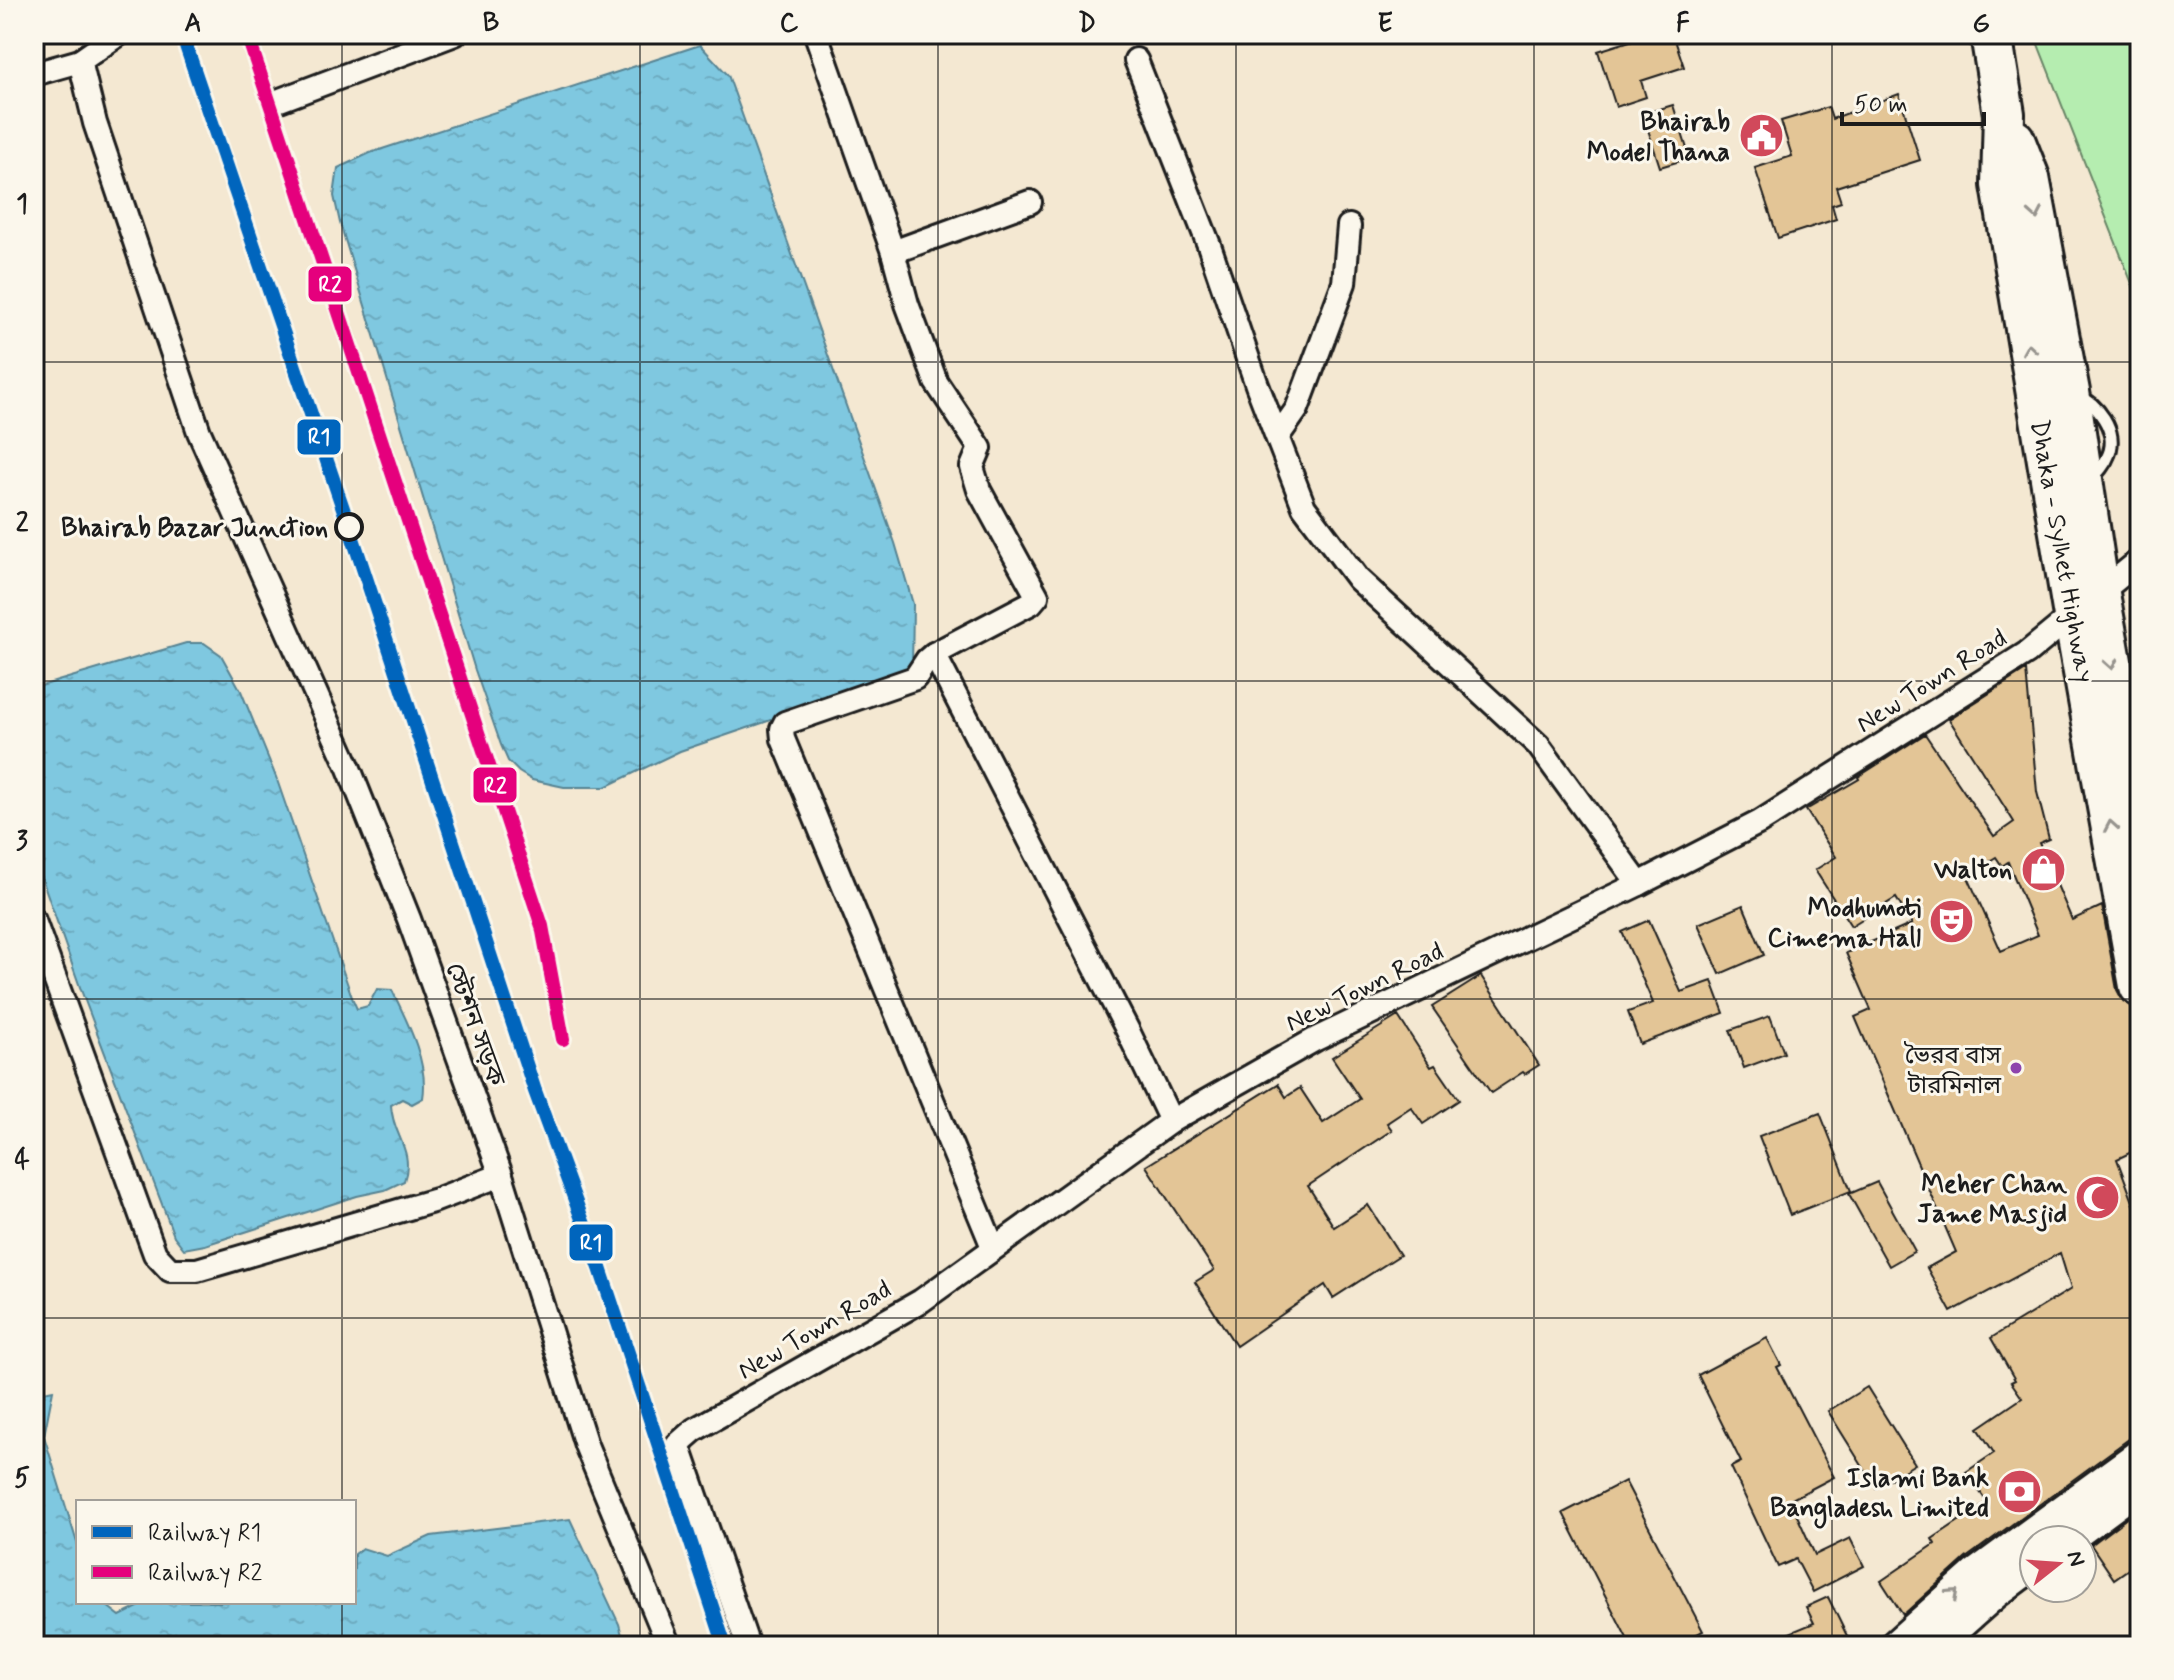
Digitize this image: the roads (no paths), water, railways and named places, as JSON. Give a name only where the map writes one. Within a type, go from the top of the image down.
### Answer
[{"type":"highway","name":"Dhaka - Sylhet Highway","points":[[1991,34],[2004,114],[2029,178],[2053,394],[2140,986]]},
{"type":"highway","name":"Dhaka - Sylhet Highway","points":[[2053,394],[2082,487],[2086,605],[2140,825]]},
{"type":"street","points":[[34,74],[80,61],[119,34]]},
{"type":"street","points":[[280,100],[455,34]]},
{"type":"street","points":[[816,34],[936,382],[980,448],[972,467],[979,490],[1037,596],[1031,603],[934,654],[915,678],[785,723],[782,729],[783,739],[817,826],[993,1247]]},
{"type":"street","points":[[1136,60],[1209,245],[1257,385],[1304,507],[1358,579],[1538,745],[1639,884]]},
{"type":"street","name":"স্টেশন সড়ক","points":[[80,61],[100,137],[199,432],[348,766],[409,919],[501,1175],[586,1445],[669,1646]]},
{"type":"street","points":[[893,252],[1030,202]]},
{"type":"street","points":[[1278,436],[1297,409],[1344,283],[1349,226]]},
{"type":"street","name":"New Town Road","points":[[748,1646],[678,1444],[694,1430],[921,1301],[1171,1121],[1316,1039],[1639,884],[1760,822],[2027,653],[2140,560]]},
{"type":"street","points":[[934,654],[1171,1121]]},
{"type":"street","points":[[34,921],[38,946],[155,1254],[170,1270],[197,1270],[436,1200],[501,1175]]},
{"type":"street","points":[[1895,1646],[1977,1573],[2140,1454]]},
{"type":"street","points":[[2089,1524],[2140,1486]]},
{"type":"street","points":[[1935,1646],[2018,1576]]},
{"type":"water","points":[[700,45],[728,75],[895,543],[913,604],[912,672],[680,751],[605,787],[564,787],[532,780],[519,772],[508,761],[501,745],[475,670],[340,223],[334,196],[338,168],[370,153]]},
{"type":"water","points":[[186,643],[204,643],[221,655],[241,691],[276,777],[357,1009],[368,1006],[377,989],[392,990],[415,1042],[424,1085],[423,1098],[412,1104],[402,1099],[391,1105],[407,1160],[404,1181],[385,1190],[184,1249],[174,1236],[34,856],[34,688]]},
{"type":"water","points":[[53,1390],[44,1436],[76,1540],[76,1604],[105,1604],[120,1616],[144,1604],[356,1604],[356,1552],[362,1548],[387,1556],[431,1536],[570,1519],[619,1624],[625,1646],[34,1646],[34,1394]]},
{"type":"rail line","name":"R1","points":[[182,34],[349,526],[535,1091],[600,1268],[725,1646]]},
{"type":"rail line","name":"R2","points":[[247,34],[542,926],[563,1039]]},
{"type":"place","name":"Bhairab Model Thana","points":[[1761,136]]},
{"type":"place","name":"Bhairab Bazar Junction","points":[[349,527]]},
{"type":"place","name":"Walton","points":[[2043,869]]},
{"type":"place","name":"Modhumoti Cimema Hall","points":[[1952,922]]},
{"type":"place","name":"ভৈরব বাস টারমিনাল","points":[[2016,1068]]},
{"type":"place","name":"Meher Chan Jame Masjid","points":[[2098,1198]]},
{"type":"place","name":"Islami Bank Bangladesh Limited","points":[[2020,1492]]}]
